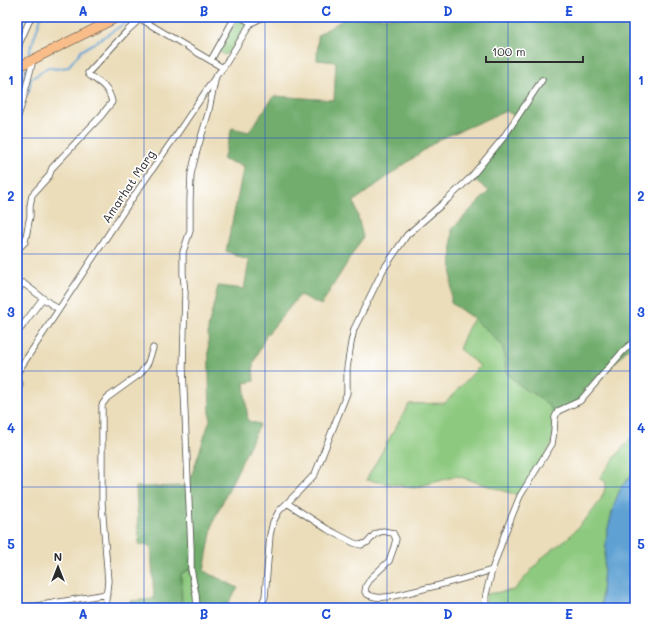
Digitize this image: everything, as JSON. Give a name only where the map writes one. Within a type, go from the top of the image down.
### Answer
[{"type":"main road","points":[[19,66],[118,17]]},
{"type":"street","points":[[17,50],[31,17]]},
{"type":"street","points":[[211,60],[235,17]]},
{"type":"street","points":[[241,17],[251,23],[263,17]]},
{"type":"street","points":[[17,250],[25,242],[32,195],[49,176],[52,168],[101,116],[112,102],[107,89],[89,75],[88,72],[139,18],[223,68]]},
{"type":"street","name":"Amarhat Marg","points":[[17,373],[129,203],[223,68],[251,23]]},
{"type":"street","points":[[17,119],[32,60]]},
{"type":"street","points":[[17,97],[20,77],[19,66]]},
{"type":"street","points":[[196,608],[196,595],[191,569],[188,507],[184,368],[185,292],[182,262],[183,252],[190,231],[191,174],[208,114],[216,76]]},
{"type":"street","points":[[260,608],[265,596],[270,535],[273,522],[278,512],[315,474],[321,461],[347,393],[347,368],[354,328],[383,270],[407,235],[471,177],[503,138],[542,80]]},
{"type":"street","points":[[17,291],[23,283],[59,309]]},
{"type":"street","points":[[17,333],[43,298]]},
{"type":"street","points":[[17,322],[22,327]]},
{"type":"street","points":[[484,608],[492,570],[504,533],[520,496],[552,444],[558,411],[580,401],[624,350],[635,341]]},
{"type":"street","points":[[105,608],[108,581],[102,497],[102,405],[107,398],[140,374],[148,363],[153,348]]},
{"type":"street","points":[[17,379],[20,384],[17,392]]},
{"type":"street","points":[[287,503],[327,529],[361,545],[368,542],[375,534],[383,531],[393,533],[396,539],[389,561],[371,578],[366,586],[365,592],[367,595],[374,597],[398,595],[430,588],[492,570]]},
{"type":"street","points":[[17,607],[41,606],[107,594]]},
{"type":"green space","points":[[347,17],[635,17],[635,341],[580,401],[566,407],[555,417],[549,405],[532,392],[529,393],[506,373],[503,347],[474,319],[451,303],[452,229],[489,191],[471,177],[517,117],[506,111],[438,140],[354,201],[363,237],[321,305],[300,295],[265,337],[253,365],[254,381],[244,383],[248,421],[260,424],[213,522],[204,571],[238,588],[225,608],[197,608],[190,569],[181,574],[182,608],[130,608],[130,601],[154,599],[151,546],[139,545],[136,487],[188,486],[210,420],[208,328],[218,286],[244,289],[249,261],[226,251],[244,166],[223,160],[232,128],[249,132],[274,96],[334,100],[336,62],[317,60],[318,35]]},
{"type":"green space","points":[[242,18],[248,23],[229,53],[224,55],[219,51],[219,49],[236,22]]},
{"type":"green space","points":[[474,319],[503,347],[507,373],[549,405],[555,417],[552,444],[520,496],[457,476],[414,488],[366,480],[409,404],[445,403],[480,366],[459,349],[468,328]]},
{"type":"green space","points":[[635,432],[635,472],[621,487],[615,502],[607,532],[602,608],[485,608],[486,594],[514,590],[544,556],[569,537],[591,513],[600,501],[604,492],[606,482],[599,478]]},
{"type":"green space","points":[[191,569],[197,608],[182,608],[181,574]]},
{"type":"water","points":[[635,472],[635,608],[602,608],[607,532],[615,502],[621,487]]},
{"type":"waterway","points":[[27,59],[41,17]]},
{"type":"waterway","points":[[26,96],[29,91],[31,78],[48,67],[55,69],[68,67],[81,51],[130,20]]},
{"type":"waterway","points":[[24,85],[26,66]]}]
